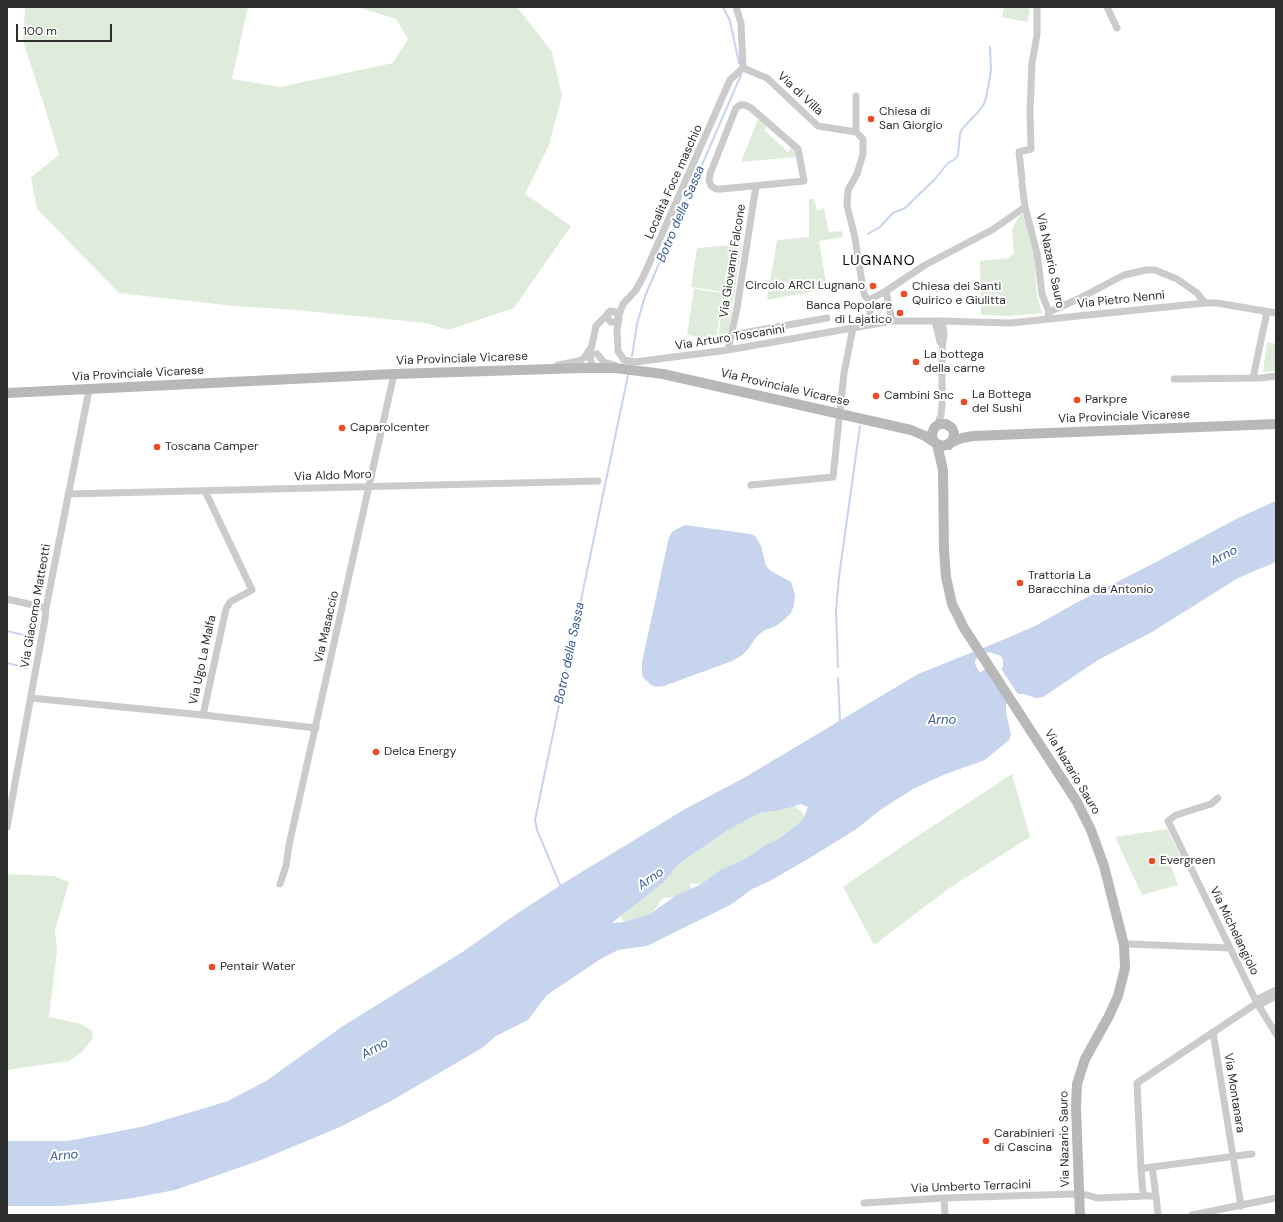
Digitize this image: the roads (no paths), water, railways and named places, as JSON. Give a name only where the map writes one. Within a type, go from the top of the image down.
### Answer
[{"type":"main road","name":"Via Provinciale Vicarese","points":[[7,393],[394,374],[616,368],[663,374],[911,430],[935,442]]},
{"type":"main road","points":[[943,424],[951,428],[953,439],[950,444],[943,446],[935,442],[932,433],[936,426],[943,424]]},
{"type":"main road","name":"Via Provinciale Vicarese","points":[[950,444],[962,438],[973,436],[1276,424]]},
{"type":"main road","name":"Via Provinciale Vicarese","points":[[911,430],[936,426]]},
{"type":"main road","name":"Via Provinciale Vicarese","points":[[951,428],[973,436]]},
{"type":"main road","name":"Via Nazario Sauro","points":[[935,442],[943,470]]},
{"type":"main road","name":"Via Nazario Sauro","points":[[950,444],[946,451],[943,470],[946,577],[952,604],[964,628],[1077,802],[1097,845],[1108,878],[1125,952],[1124,975],[1118,996],[1109,1016],[1085,1059],[1077,1084],[1076,1115],[1080,1215]]},
{"type":"street","points":[[736,7],[741,23],[743,68]]},
{"type":"street","name":"Via Nazario Sauro","points":[[1037,7],[1037,35],[1032,63],[1030,105],[1031,149],[1018,152],[1025,207],[1037,253],[1042,294],[1049,312],[1048,320]]},
{"type":"street","points":[[1107,7],[1117,28]]},
{"type":"street","name":"Via di Villa","points":[[743,68],[767,78],[818,126],[856,132]]},
{"type":"street","name":"Località Foce maschio","points":[[615,314],[636,290],[644,275],[730,80],[743,68]]},
{"type":"street","points":[[856,96],[856,132],[864,141],[863,154],[857,174],[848,190],[847,205],[855,238],[863,289],[865,296],[869,300],[871,325]]},
{"type":"street","points":[[740,105],[745,105],[751,108],[798,149],[804,181],[756,186],[716,189],[711,186],[709,180],[736,108],[740,105]]},
{"type":"street","name":"Via Giovanni Falcone","points":[[728,350],[732,335],[756,186]]},
{"type":"street","points":[[869,300],[886,291],[925,265],[992,230],[1025,207]]},
{"type":"street","points":[[1049,312],[1124,275],[1146,270],[1155,270],[1177,279],[1197,293],[1205,303]]},
{"type":"street","points":[[886,291],[892,321]]},
{"type":"street","name":"Via Pietro Nenni","points":[[871,325],[892,321],[1010,323],[1205,303],[1217,303],[1276,314]]},
{"type":"street","points":[[1253,378],[1267,312]]},
{"type":"street","points":[[600,323],[603,321],[616,322],[615,314]]},
{"type":"street","points":[[594,368],[590,358],[596,326],[615,314]]},
{"type":"street","points":[[615,314],[617,330]]},
{"type":"street","points":[[732,335],[827,318]]},
{"type":"street","points":[[938,321],[943,327],[944,334],[942,349],[942,405],[944,416],[951,428]]},
{"type":"street","points":[[938,321],[942,349]]},
{"type":"street","points":[[944,334],[948,326],[954,321]]},
{"type":"street","points":[[610,322],[614,324],[617,330]]},
{"type":"street","name":"Via Arturo Toscanini","points":[[617,330],[618,351],[622,359],[627,361],[642,362],[728,350],[871,325]]},
{"type":"street","points":[[752,485],[833,477],[844,373],[853,328]]},
{"type":"street","points":[[594,335],[597,354],[594,368]]},
{"type":"street","points":[[541,369],[579,360],[587,354],[591,347]]},
{"type":"street","points":[[597,354],[607,364],[638,370]]},
{"type":"street","name":"Via Masaccio","points":[[280,884],[286,866],[289,845],[394,374]]},
{"type":"street","points":[[1174,379],[1253,378],[1276,376]]},
{"type":"street","name":"Via Giacomo Matteotti","points":[[7,827],[46,608],[89,390]]},
{"type":"street","points":[[936,426],[942,405]]},
{"type":"street","name":"Via Aldo Moro","points":[[68,494],[598,481]]},
{"type":"street","name":"Via Ugo La Malfa","points":[[203,715],[226,609],[230,602],[252,590],[205,491]]},
{"type":"street","points":[[7,599],[46,608]]},
{"type":"street","name":"Via Ugo La Malfa","points":[[31,698],[316,728]]},
{"type":"street","name":"Via Michelangiolo","points":[[1218,798],[1211,804],[1176,815],[1168,821],[1257,1003],[1276,1034]]},
{"type":"street","points":[[1129,944],[1230,948]]},
{"type":"street","points":[[1146,1196],[1143,1191],[1141,1169],[1137,1083],[1257,1003],[1260,998],[1276,990]]},
{"type":"street","points":[[1257,1003],[1263,1003],[1276,996]]},
{"type":"street","name":"Via Montanara","points":[[1213,1032],[1242,1206]]},
{"type":"street","points":[[1141,1169],[1252,1154]]},
{"type":"street","points":[[1152,1167],[1158,1215]]},
{"type":"street","name":"Via Umberto Terracini","points":[[864,1203],[944,1198],[1079,1194],[1097,1198],[1156,1196]]},
{"type":"street","points":[[944,1198],[945,1215]]},
{"type":"street","points":[[1192,1215],[1276,1198]]},
{"type":"water","name":"Arno","points":[[1276,501],[1276,562],[1238,578],[1152,632],[1098,660],[1043,697],[1036,698],[1023,694],[1017,694],[1009,699],[1006,704],[1006,712],[1011,735],[1009,740],[985,760],[943,775],[913,789],[883,808],[855,830],[768,882],[752,889],[732,904],[647,946],[618,950],[599,960],[547,995],[528,1020],[496,1036],[482,1048],[391,1101],[340,1127],[261,1160],[175,1190],[133,1198],[94,1203],[59,1206],[7,1206],[7,1141],[67,1141],[145,1126],[228,1101],[266,1081],[343,1026],[464,951],[567,881],[685,809],[742,779],[918,674],[1035,626],[1238,518]],"holes":[[[989,652],[1001,656],[1003,660],[1003,667],[1000,670],[985,669],[980,673],[975,664],[975,660],[981,655]],[[801,804],[808,807],[804,817],[796,826],[778,839],[767,844],[743,860],[720,870],[701,884],[674,897],[650,914],[624,922],[613,923],[663,883],[680,863],[728,830],[760,813],[781,810]]]},
{"type":"water","points":[[685,525],[755,536],[761,546],[766,566],[771,571],[791,582],[795,595],[794,605],[791,613],[784,620],[757,636],[741,656],[732,661],[664,686],[656,687],[651,685],[643,677],[642,662],[669,537],[673,531]]},
{"type":"waterway","name":"Botro della Sassa","points":[[723,7],[730,21],[739,63]]},
{"type":"waterway","points":[[868,234],[880,227],[893,213],[905,208],[935,179],[947,164],[958,155],[960,134],[962,129],[979,111],[986,98],[991,71],[990,47]]},
{"type":"waterway","name":"Botro della Sassa","points":[[632,356],[637,324],[645,296],[741,75]]},
{"type":"waterway","name":"Botro della Sassa","points":[[561,887],[537,830],[535,820],[628,375]]},
{"type":"waterway","points":[[838,667],[836,610],[839,577],[860,426]]},
{"type":"waterway","points":[[7,631],[32,637]]},
{"type":"waterway","points":[[7,663],[27,668]]},
{"type":"waterway","points":[[838,678],[840,721]]},
{"type":"place","name":"Chiesa di San Giorgio","points":[[871,119]]},
{"type":"place","name":"Circolo ARCI Lugnano","points":[[873,286]]},
{"type":"place","name":"Chiesa dei Santi Quirico e Giulitta","points":[[904,294]]},
{"type":"place","name":"Banca Popolare di Lajatico","points":[[900,313]]},
{"type":"place","name":"La bottega della carne","points":[[916,362]]},
{"type":"place","name":"Cambini Snc","points":[[876,396]]},
{"type":"place","name":"Parkpre","points":[[1077,400]]},
{"type":"place","name":"La Bottega del Sushi","points":[[964,402]]},
{"type":"place","name":"Caparolcenter","points":[[342,428]]},
{"type":"place","name":"Toscana Camper","points":[[157,447]]},
{"type":"place","name":"Trattoria La Baracchina da Antonio","points":[[1020,583]]},
{"type":"place","name":"Delca Energy","points":[[376,752]]},
{"type":"place","name":"Evergreen","points":[[1152,861]]},
{"type":"place","name":"Pentair Water","points":[[212,967]]},
{"type":"place","name":"Carabinieri di Cascina","points":[[986,1141]]},
{"type":"district","name":"LUGNANO","points":[[879,261]]}]
